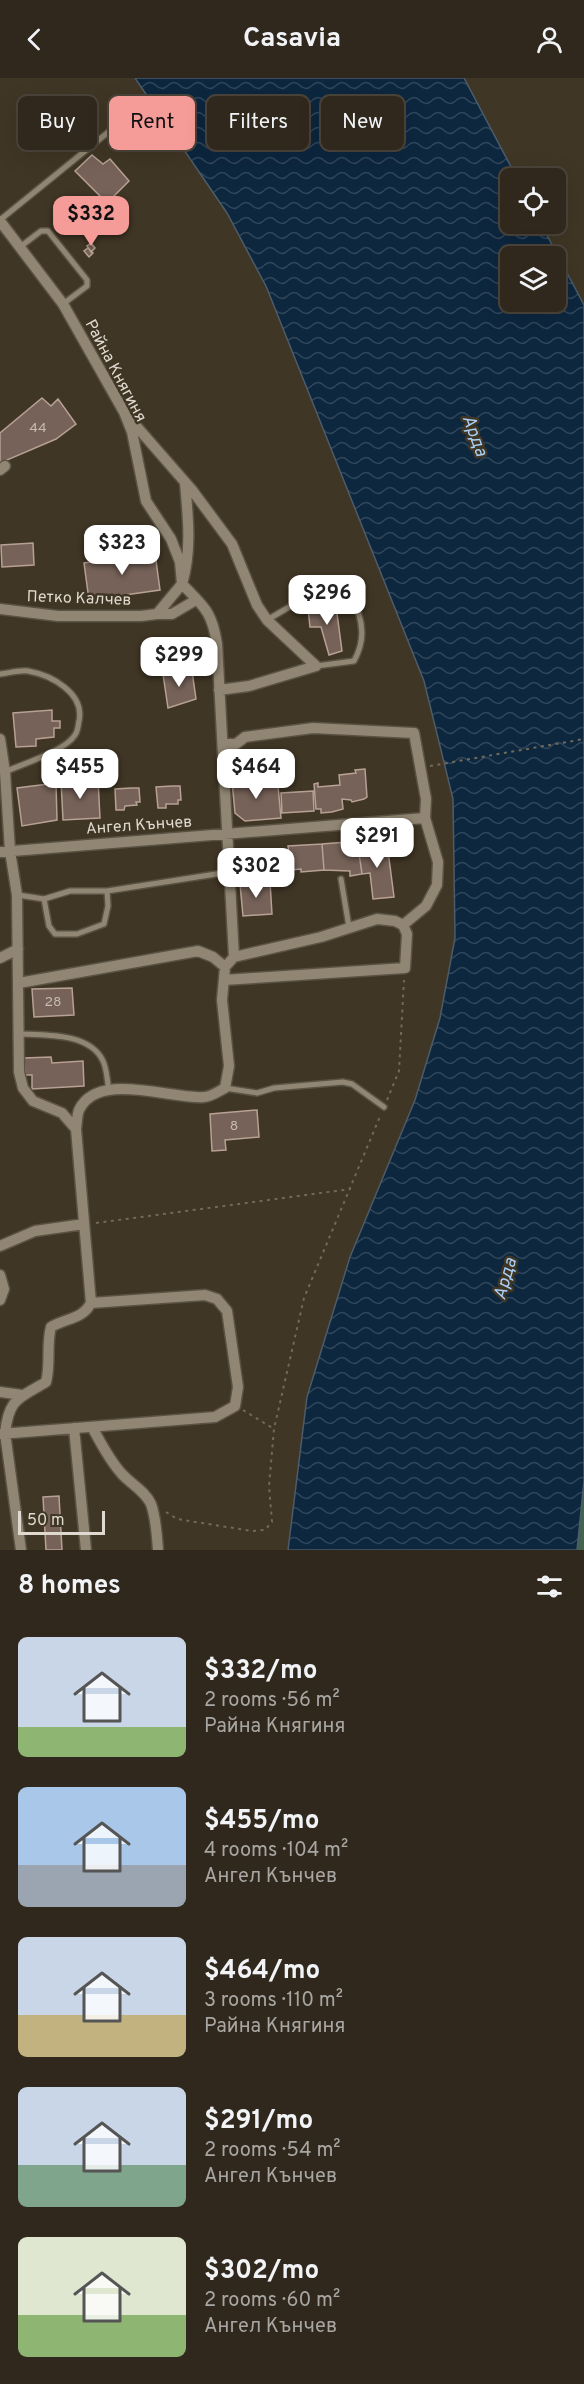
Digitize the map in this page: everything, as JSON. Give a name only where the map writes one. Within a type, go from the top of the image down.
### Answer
[{"type":"street","name":"Райна Княгиня","points":[[0,220],[63,304],[124,412],[132,432],[146,501],[171,539],[180,562],[182,584]]},
{"type":"street","points":[[124,412],[185,483],[232,544],[257,605],[267,620],[279,634],[316,666]]},
{"type":"street","points":[[156,614],[182,584],[188,563],[185,483]]},
{"type":"street","points":[[182,584],[209,612],[214,625],[223,744],[234,957]]},
{"type":"street","name":"Петко Калчев","points":[[0,609],[58,616],[141,616],[172,614],[196,600]]},
{"type":"street","points":[[219,690],[249,686],[316,666]]},
{"type":"street","points":[[223,744],[236,744],[245,738],[313,728],[414,733],[426,799],[425,818],[438,862],[438,885],[426,906],[403,925]]},
{"type":"street","points":[[0,739],[5,772],[5,851],[17,895],[19,1072],[23,1088],[33,1101],[62,1113],[76,1129]]},
{"type":"street","name":"Ангел Кънчев","points":[[5,851],[425,818]]},
{"type":"street","points":[[20,1550],[2,1434],[7,1414],[13,1403],[22,1395],[46,1382],[49,1371],[48,1340],[51,1327],[81,1316],[91,1303],[76,1129],[79,1111],[92,1095],[110,1091],[135,1089],[206,1098],[225,1088],[229,1066],[228,1044],[223,1021],[224,980],[225,967],[234,957],[321,937],[376,919],[395,921],[403,925],[407,934],[405,968],[224,980]]},
{"type":"street","points":[[0,958],[18,949]]},
{"type":"street","points":[[19,983],[198,951],[213,957],[225,967]]},
{"type":"street","points":[[0,1246],[34,1232],[84,1224]]},
{"type":"street","points":[[0,1275],[4,1289],[0,1300]]},
{"type":"street","points":[[2,1434],[215,1418],[235,1406],[238,1387],[227,1311],[218,1299],[205,1295],[91,1303]]},
{"type":"street","points":[[0,1392],[22,1395]]},
{"type":"street","points":[[92,1426],[106,1453],[123,1475],[141,1490],[150,1502],[155,1521],[158,1550]]},
{"type":"street","points":[[74,1428],[86,1550]]},
{"type":"lane","points":[[0,220],[109,132]]},
{"type":"lane","points":[[20,247],[41,231],[48,231],[87,280],[87,286],[63,304]]},
{"type":"lane","points":[[267,620],[320,589],[336,589],[348,593],[362,622],[361,649],[354,661],[316,666]]},
{"type":"lane","points":[[0,675],[25,670],[47,676],[67,688],[78,705],[80,716],[76,734],[64,746],[5,772]]},
{"type":"lane","points":[[17,895],[44,899],[70,891],[107,891],[229,872]]},
{"type":"lane","points":[[341,879],[349,927]]},
{"type":"lane","points":[[44,899],[49,926],[55,934],[77,934],[104,924],[108,906],[107,891]]},
{"type":"lane","points":[[20,1034],[58,1036],[84,1042],[103,1060],[110,1091]]},
{"type":"lane","points":[[225,1088],[257,1093],[274,1088],[343,1082],[352,1084],[384,1107]]},
{"type":"path","points":[[442,764],[584,739]]},
{"type":"path","points":[[150,1502],[177,1520],[252,1531],[265,1530],[272,1522],[269,1486],[274,1429],[304,1298],[399,1071],[405,968]]},
{"type":"path","points":[[84,1224],[351,1189]]},
{"type":"path","points":[[235,1406],[274,1429]]},
{"type":"green space","points":[[584,1481],[584,1550],[577,1550],[577,1548]]},
{"type":"water","name":"Арда","points":[[135,78],[464,78],[512,168],[500,168],[500,234],[546,234],[553,246],[500,246],[500,312],[566,312],[566,271],[584,305],[584,1481],[577,1550],[288,1550],[307,1397],[350,1257],[415,1100],[440,1018],[455,938],[453,799],[424,681],[266,286],[227,213],[184,150],[195,150],[195,96],[147,96]]},
{"type":"building","points":[[92,155],[103,164],[110,159],[129,181],[107,203],[75,171]]},
{"type":"building","points":[[91,243],[95,248],[91,252],[87,246]]},
{"type":"building","points":[[88,248],[93,253],[89,257],[84,251]]},
{"type":"building","points":[[42,398],[51,406],[58,399],[76,424],[56,439],[0,463],[0,433]]},
{"type":"building","points":[[33,543],[34,565],[2,567],[1,545]]},
{"type":"building","points":[[155,553],[160,590],[89,600],[84,563]]},
{"type":"building","points":[[336,606],[342,651],[329,655],[321,627],[310,627],[308,608]]},
{"type":"building","points":[[192,671],[196,699],[168,708],[163,674]]},
{"type":"building","points":[[52,710],[52,721],[60,721],[60,728],[54,728],[54,737],[36,739],[36,746],[16,747],[13,713]]},
{"type":"building","points":[[365,769],[367,797],[352,802],[342,799],[343,809],[332,812],[321,813],[321,809],[316,809],[314,784],[318,783],[318,787],[340,785],[339,775],[356,773],[355,770]]},
{"type":"building","points":[[265,778],[265,787],[278,786],[281,818],[245,821],[235,813],[232,781]]},
{"type":"building","points":[[98,779],[100,818],[63,820],[61,781]]},
{"type":"building","points":[[56,783],[57,820],[22,826],[17,788]]},
{"type":"building","points":[[180,786],[181,800],[178,800],[178,804],[166,804],[166,808],[158,808],[156,787]]},
{"type":"building","points":[[139,788],[140,802],[136,802],[137,805],[125,806],[124,810],[116,810],[115,789]]},
{"type":"building","points":[[313,791],[314,811],[282,813],[281,793]]},
{"type":"building","points":[[347,842],[347,847],[358,846],[362,874],[350,876],[350,871],[324,870],[322,844]]},
{"type":"building","points":[[387,843],[394,897],[373,899],[370,873],[362,874],[358,846]]},
{"type":"building","points":[[322,844],[324,870],[301,872],[301,869],[291,870],[288,846]]},
{"type":"building","points":[[270,882],[272,914],[243,916],[240,884]]},
{"type":"building","points":[[72,988],[74,1015],[34,1017],[32,989]]},
{"type":"building","points":[[51,1057],[52,1063],[83,1061],[84,1086],[32,1089],[32,1075],[25,1075],[24,1058]]},
{"type":"building","points":[[257,1110],[259,1137],[225,1140],[226,1150],[212,1151],[210,1114]]},
{"type":"building","points":[[59,1496],[62,1550],[46,1550],[43,1497]]}]
